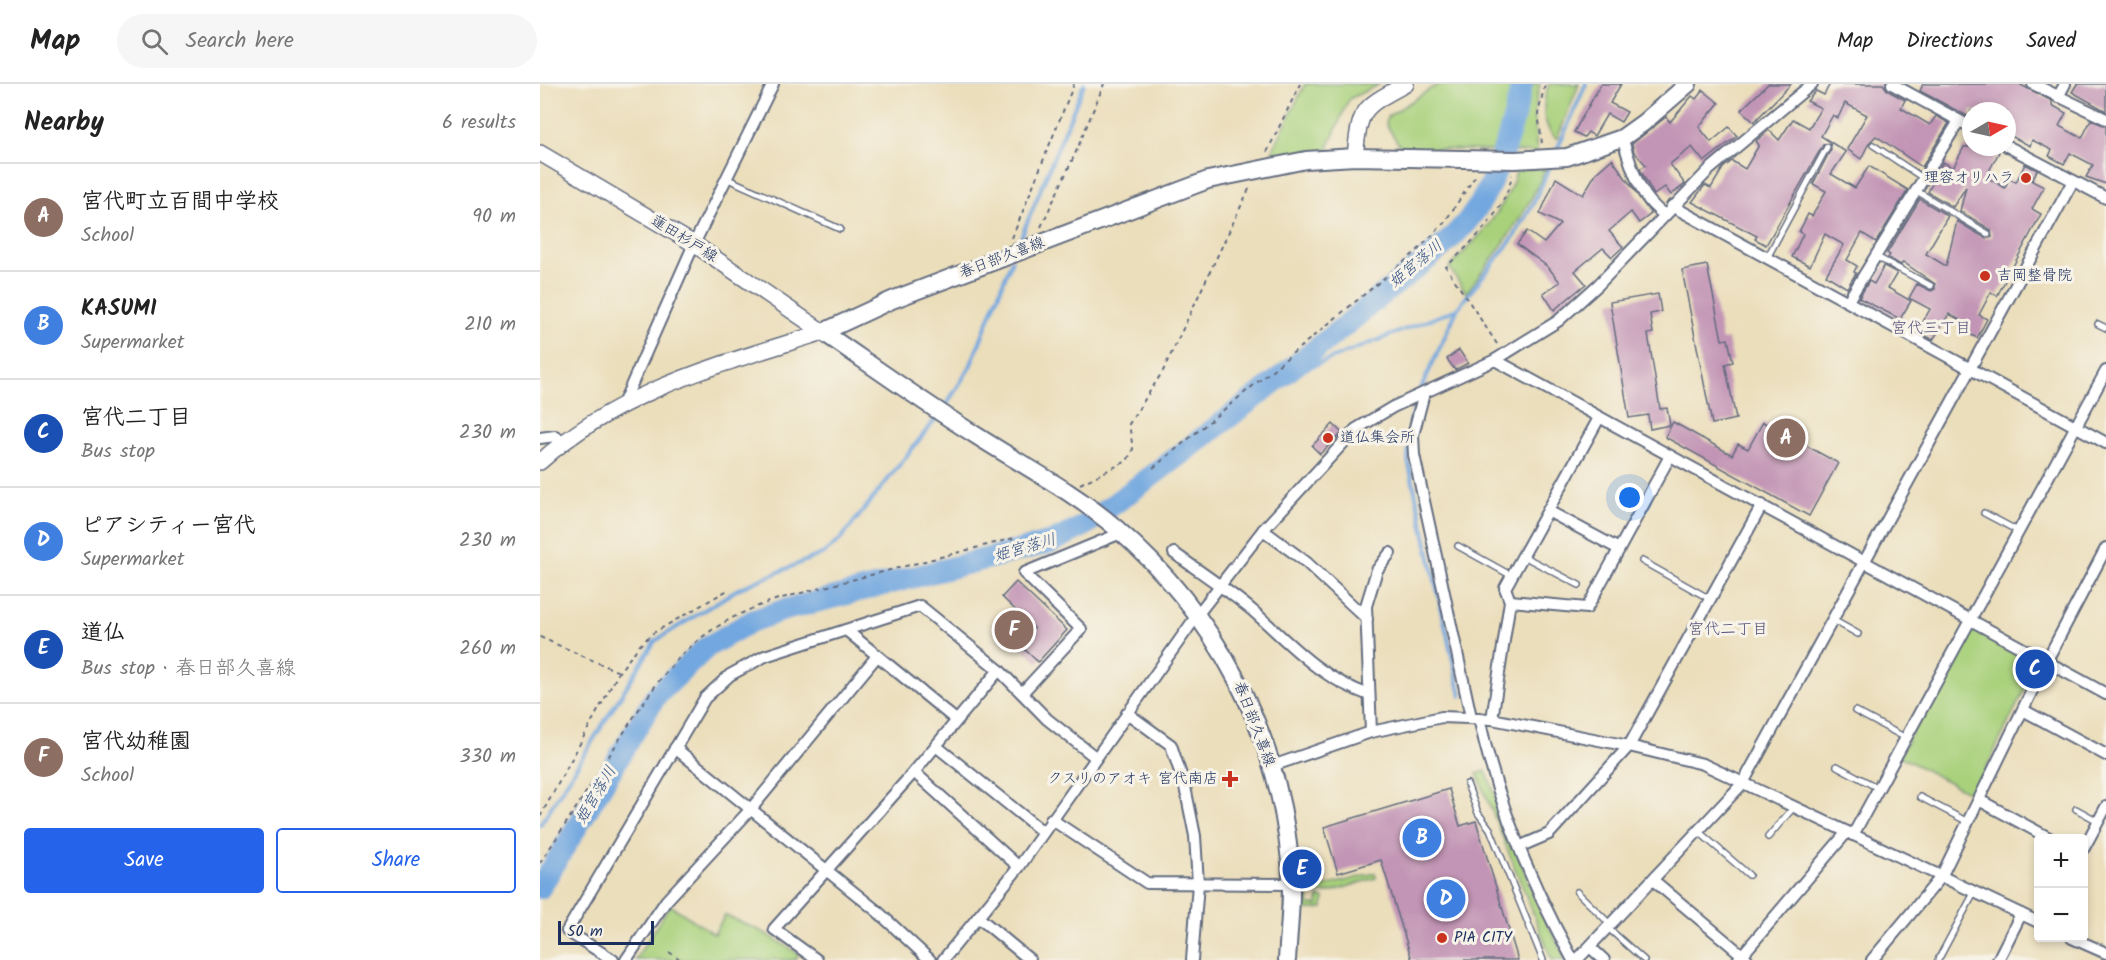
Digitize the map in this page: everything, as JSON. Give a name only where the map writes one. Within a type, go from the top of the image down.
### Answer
[{"type":"main road","points":[[1515,160],[1582,153],[1622,138],[1688,84]]},
{"type":"main road","name":"春日部久喜線","points":[[823,332],[892,300],[1004,257],[1208,180],[1259,167],[1306,160],[1355,157],[1515,160]]},
{"type":"main road","points":[[823,332],[935,410],[1070,493]]},
{"type":"main road","name":"春日部久喜線","points":[[1070,493],[1119,531],[1198,614],[1218,643],[1245,695],[1272,766],[1285,826],[1291,884],[1287,960]]},
{"type":"street","points":[[623,404],[694,244],[773,84]]},
{"type":"street","points":[[1355,157],[1358,121],[1364,110],[1406,84]]},
{"type":"street","points":[[943,960],[1019,867],[1127,712],[1219,586],[1263,530],[1356,429],[1500,357],[1558,321],[1598,285],[1709,170],[1812,84]]},
{"type":"street","points":[[1892,84],[1962,122]]},
{"type":"street","points":[[2033,84],[2106,119]]},
{"type":"street","points":[[2058,97],[2065,84]]},
{"type":"street","points":[[1848,302],[1959,121]]},
{"type":"street","points":[[1622,138],[1640,190],[1654,208],[1668,211],[1767,258],[2106,443]]},
{"type":"street","points":[[2016,151],[2106,198]]},
{"type":"street","name":"蓮田杉戸線","points":[[540,153],[694,244],[823,332]]},
{"type":"street","points":[[1424,393],[1413,435],[1414,455],[1475,717],[1490,768],[1540,898],[1575,960],[1590,947],[1743,783],[2073,181]]},
{"type":"street","points":[[540,462],[563,441],[623,404],[657,387],[719,363],[823,332]]},
{"type":"street","points":[[1500,357],[1599,418],[2106,694]]},
{"type":"street","points":[[1653,880],[1743,958],[1850,834],[1906,738],[2106,371]]},
{"type":"street","points":[[1492,719],[1510,601],[1505,588],[1599,418]]},
{"type":"street","points":[[540,438],[555,436],[563,441]]},
{"type":"street","points":[[1510,601],[1587,608],[1670,456]]},
{"type":"street","points":[[1521,846],[1550,834],[1629,746],[1762,505]]},
{"type":"street","points":[[1548,511],[1619,549]]},
{"type":"street","points":[[1263,530],[1306,562],[1366,619]]},
{"type":"street","points":[[1022,693],[1081,629],[1024,573],[1119,531]]},
{"type":"street","points":[[1872,960],[1941,877],[2046,662],[2106,548]]},
{"type":"street","points":[[1174,553],[1252,610],[1311,665],[1346,687],[1369,695]]},
{"type":"street","points":[[1371,732],[1366,606],[1377,570],[1390,553]]},
{"type":"street","points":[[613,960],[567,931],[705,698],[730,675],[765,656],[920,606],[999,670],[1047,719],[1095,757]]},
{"type":"street","points":[[846,630],[956,720]]},
{"type":"street","points":[[626,960],[666,901],[751,809],[877,656]]},
{"type":"street","points":[[817,960],[774,930],[914,772],[999,670]]},
{"type":"street","points":[[2023,710],[2106,755]]},
{"type":"street","points":[[1127,712],[1171,745],[1187,797],[1195,836],[1198,884],[1192,960]]},
{"type":"street","points":[[1272,766],[1371,732],[1423,719],[1475,717],[1492,719],[1629,746],[1703,764],[2034,920]]},
{"type":"street","points":[[936,746],[1043,832]]},
{"type":"street","points":[[675,748],[878,910],[930,960]]},
{"type":"street","points":[[914,772],[1019,867]]},
{"type":"street","points":[[1979,800],[2042,834]]},
{"type":"street","points":[[2088,840],[2106,807]]},
{"type":"street","points":[[1051,819],[1148,884],[1291,884]]},
{"type":"street","points":[[1998,960],[2020,914]]},
{"type":"street","points":[[978,917],[1030,960]]},
{"type":"street","points":[[2081,942],[2106,953]]},
{"type":"street","points":[[1590,947],[1604,960]]},
{"type":"lane","points":[[1873,145],[1923,178]]},
{"type":"lane","points":[[1767,258],[1827,147]]},
{"type":"lane","points":[[728,179],[840,229]]},
{"type":"lane","points":[[1916,190],[1988,234]]},
{"type":"lane","points":[[1875,256],[1932,286]]},
{"type":"lane","points":[[2098,324],[2106,328]]},
{"type":"lane","points":[[1984,513],[2018,531]]},
{"type":"lane","points":[[1458,546],[1512,576]]},
{"type":"lane","points":[[1523,556],[1579,585]]},
{"type":"lane","points":[[1642,561],[1710,599]]},
{"type":"lane","points":[[1832,620],[1858,634]]},
{"type":"lane","points":[[1855,711],[1906,738]]},
{"type":"lane","points":[[1837,766],[1878,788]]},
{"type":"lane","points":[[1467,784],[1478,813],[1490,829],[1543,960]]},
{"type":"lane","points":[[1920,797],[1968,822]]},
{"type":"lane","points":[[1768,837],[1794,807]]},
{"type":"lane","points":[[2076,809],[2098,821]]},
{"type":"lane","points":[[1698,831],[1749,875]]},
{"type":"lane","points":[[1577,892],[1644,960]]},
{"type":"lane","points":[[1938,960],[1974,893]]},
{"type":"path","points":[[1004,257],[1074,84]]},
{"type":"path","points":[[1031,247],[1076,152],[1104,84]]},
{"type":"path","points":[[1070,493],[1127,461],[1133,449],[1129,424],[1163,371],[1300,84]]},
{"type":"path","points":[[1540,159],[1542,143],[1538,114],[1545,84]]},
{"type":"path","points":[[1153,468],[1417,251],[1457,206],[1477,172],[1478,160]]},
{"type":"path","points":[[1500,357],[1446,267],[1474,240],[1498,207],[1511,180],[1515,160]]},
{"type":"path","points":[[540,817],[619,672],[653,633],[728,590]]},
{"type":"path","points":[[540,637],[619,672]]},
{"type":"path","points":[[669,952],[681,960]]},
{"type":"green space","points":[[1305,84],[1380,84],[1349,99],[1327,150],[1270,156]]},
{"type":"green space","points":[[1438,84],[1517,84],[1493,151],[1401,148],[1386,124],[1387,117]]},
{"type":"green space","points":[[1529,84],[1540,84],[1534,113],[1537,153],[1507,151]]},
{"type":"green space","points":[[1549,84],[1579,84],[1557,139],[1548,128],[1544,113]]},
{"type":"green space","points":[[1546,168],[1520,218],[1466,293],[1449,267],[1481,234],[1499,210],[1517,169]]},
{"type":"green space","points":[[1971,626],[2025,655],[2024,660],[2033,672],[1973,795],[1899,756]]},
{"type":"green space","points":[[1486,771],[1536,902],[1566,960],[1552,960],[1477,774]]},
{"type":"green space","points":[[1375,873],[1376,878],[1327,893],[1318,893],[1318,888]]},
{"type":"green space","points":[[1304,885],[1310,885],[1309,905],[1318,905],[1318,897],[1324,898],[1323,908],[1305,910]]},
{"type":"green space","points":[[670,905],[714,934],[725,915],[763,932],[799,954],[795,960],[635,960]]},
{"type":"building","points":[[1601,84],[1621,84],[1610,103],[1627,112],[1621,122],[1607,114],[1594,136],[1588,132],[1584,137],[1574,132]]},
{"type":"building","points":[[1768,84],[1791,84],[1754,122],[1741,110]]},
{"type":"building","points":[[1830,84],[1883,84],[1888,91],[1905,100],[1901,108],[1930,125],[1936,116],[1949,123],[1922,167],[1876,136],[1869,143],[1861,159],[1847,149],[1867,115],[1845,103],[1838,118],[1833,115],[1821,136],[1846,152],[1831,174],[1855,188],[1869,166],[1908,190],[1876,242],[1862,233],[1847,260],[1857,266],[1854,272],[1856,273],[1847,288],[1826,275],[1844,245],[1825,234],[1810,266],[1792,257],[1803,234],[1799,232],[1808,214],[1812,216],[1826,191],[1813,184],[1831,149],[1830,143],[1823,145],[1766,245],[1755,239],[1757,236],[1692,202],[1705,185],[1711,188],[1723,168],[1732,161],[1745,169],[1759,145],[1756,141],[1769,130],[1779,140],[1793,119],[1809,128],[1821,108],[1807,101],[1816,91],[1824,95]]},
{"type":"building","points":[[1923,84],[2019,84],[2052,101],[2052,105],[2066,113],[2059,126],[2082,138],[2091,120],[2106,126],[2106,184],[2086,177],[2093,165],[2070,153],[2064,164],[2049,156],[2052,150],[2032,140],[2030,146],[2016,139],[2016,102],[1962,102],[1962,113],[1920,91]]},
{"type":"building","points":[[2077,84],[2106,84],[2106,111],[2072,92]]},
{"type":"building","points":[[1703,90],[1719,103],[1699,127],[1711,142],[1729,127],[1737,136],[1704,162],[1692,147],[1670,164],[1685,184],[1671,195],[1665,187],[1654,195],[1640,169],[1646,165],[1634,152],[1632,144],[1666,117],[1670,122],[1692,96],[1696,99]]},
{"type":"building","points":[[1962,151],[1962,156],[1997,156],[1986,177],[2005,188],[2009,179],[2016,182],[2025,164],[2037,170],[2032,181],[2044,187],[2032,209],[2041,214],[1997,296],[1991,292],[1979,315],[1987,319],[1977,338],[1964,331],[1968,324],[1949,314],[1933,340],[1918,331],[1930,309],[1909,298],[1917,284],[1931,291],[1935,289],[1935,284],[1903,262],[1901,265],[1888,258],[1890,255],[1887,253],[1920,199],[1948,216],[1926,254],[1946,266],[1957,221],[1985,238],[1992,237],[1991,230],[1960,211],[1966,187],[1953,207],[1928,192],[1943,162],[1953,168]]},
{"type":"building","points":[[1612,159],[1651,214],[1639,223],[1631,212],[1609,231],[1623,247],[1612,257],[1603,248],[1575,271],[1586,284],[1554,310],[1543,293],[1560,282],[1548,267],[1517,244],[1527,231],[1544,243],[1560,224],[1540,214],[1556,178],[1583,195],[1596,173]]},
{"type":"building","points":[[1707,265],[1722,340],[1728,339],[1733,362],[1725,364],[1736,419],[1712,424],[1682,270]]},
{"type":"building","points":[[1884,266],[1897,273],[1888,288],[1911,301],[1900,319],[1859,298],[1869,281],[1874,284]]},
{"type":"building","points":[[1658,294],[1661,312],[1650,314],[1653,333],[1648,334],[1660,409],[1667,408],[1670,425],[1650,429],[1648,415],[1629,418],[1610,302]]},
{"type":"building","points":[[1459,350],[1468,363],[1455,370],[1447,359]]},
{"type":"building","points":[[1673,422],[1732,455],[1738,444],[1748,449],[1763,422],[1838,463],[1809,516],[1665,437]]},
{"type":"building","name":"道仏集会所","points":[[1333,424],[1342,433],[1320,454],[1312,446]]},
{"type":"building","points":[[1016,582],[1067,630],[1038,662],[1019,644],[1034,628],[1002,597]]},
{"type":"building","points":[[1449,789],[1460,826],[1476,821],[1518,960],[1412,960],[1381,860],[1338,873],[1324,827]]},
{"type":"waterway","points":[[1017,247],[1084,84]]},
{"type":"waterway","name":"姫宮落川","points":[[540,888],[656,696],[707,647],[752,621],[784,610],[1052,542],[1084,526],[1268,387],[1419,267],[1461,228],[1482,200],[1495,173],[1511,128],[1522,84]]},
{"type":"waterway","points":[[1556,152],[1586,84]]},
{"type":"waterway","points":[[1282,378],[1457,309],[1513,238],[1533,204],[1552,162]]},
{"type":"waterway","points":[[943,410],[970,367],[1012,260]]},
{"type":"waterway","points":[[1419,393],[1457,310]]},
{"type":"waterway","points":[[1417,401],[1410,423],[1408,460],[1461,696]]},
{"type":"waterway","points":[[540,825],[655,641],[738,589],[824,553],[840,540],[938,416]]},
{"type":"place","name":"理容オリハラ","points":[[2026,178]]},
{"type":"place","name":"吉岡整骨院","points":[[1985,276]]},
{"type":"place","name":"道仏集会所","points":[[1328,438]]},
{"type":"place","name":"宮代町立百間中学校","points":[[1786,438]]},
{"type":"place","name":"宮代幼稚園","points":[[1014,630]]},
{"type":"place","name":"宮代二丁目","points":[[2035,669]]},
{"type":"place","name":"クスリのアオキ 宮代南店","points":[[1230,779]]},
{"type":"place","name":"KASUMI","points":[[1422,838]]},
{"type":"place","name":"道仏","points":[[1302,869]]},
{"type":"place","name":"ピアシティー宮代","points":[[1446,899]]},
{"type":"place","name":"PIA CITY","points":[[1442,938]]},
{"type":"district","name":"宮代三丁目","points":[[1931,328]]},
{"type":"district","name":"宮代二丁目","points":[[1728,629]]}]
